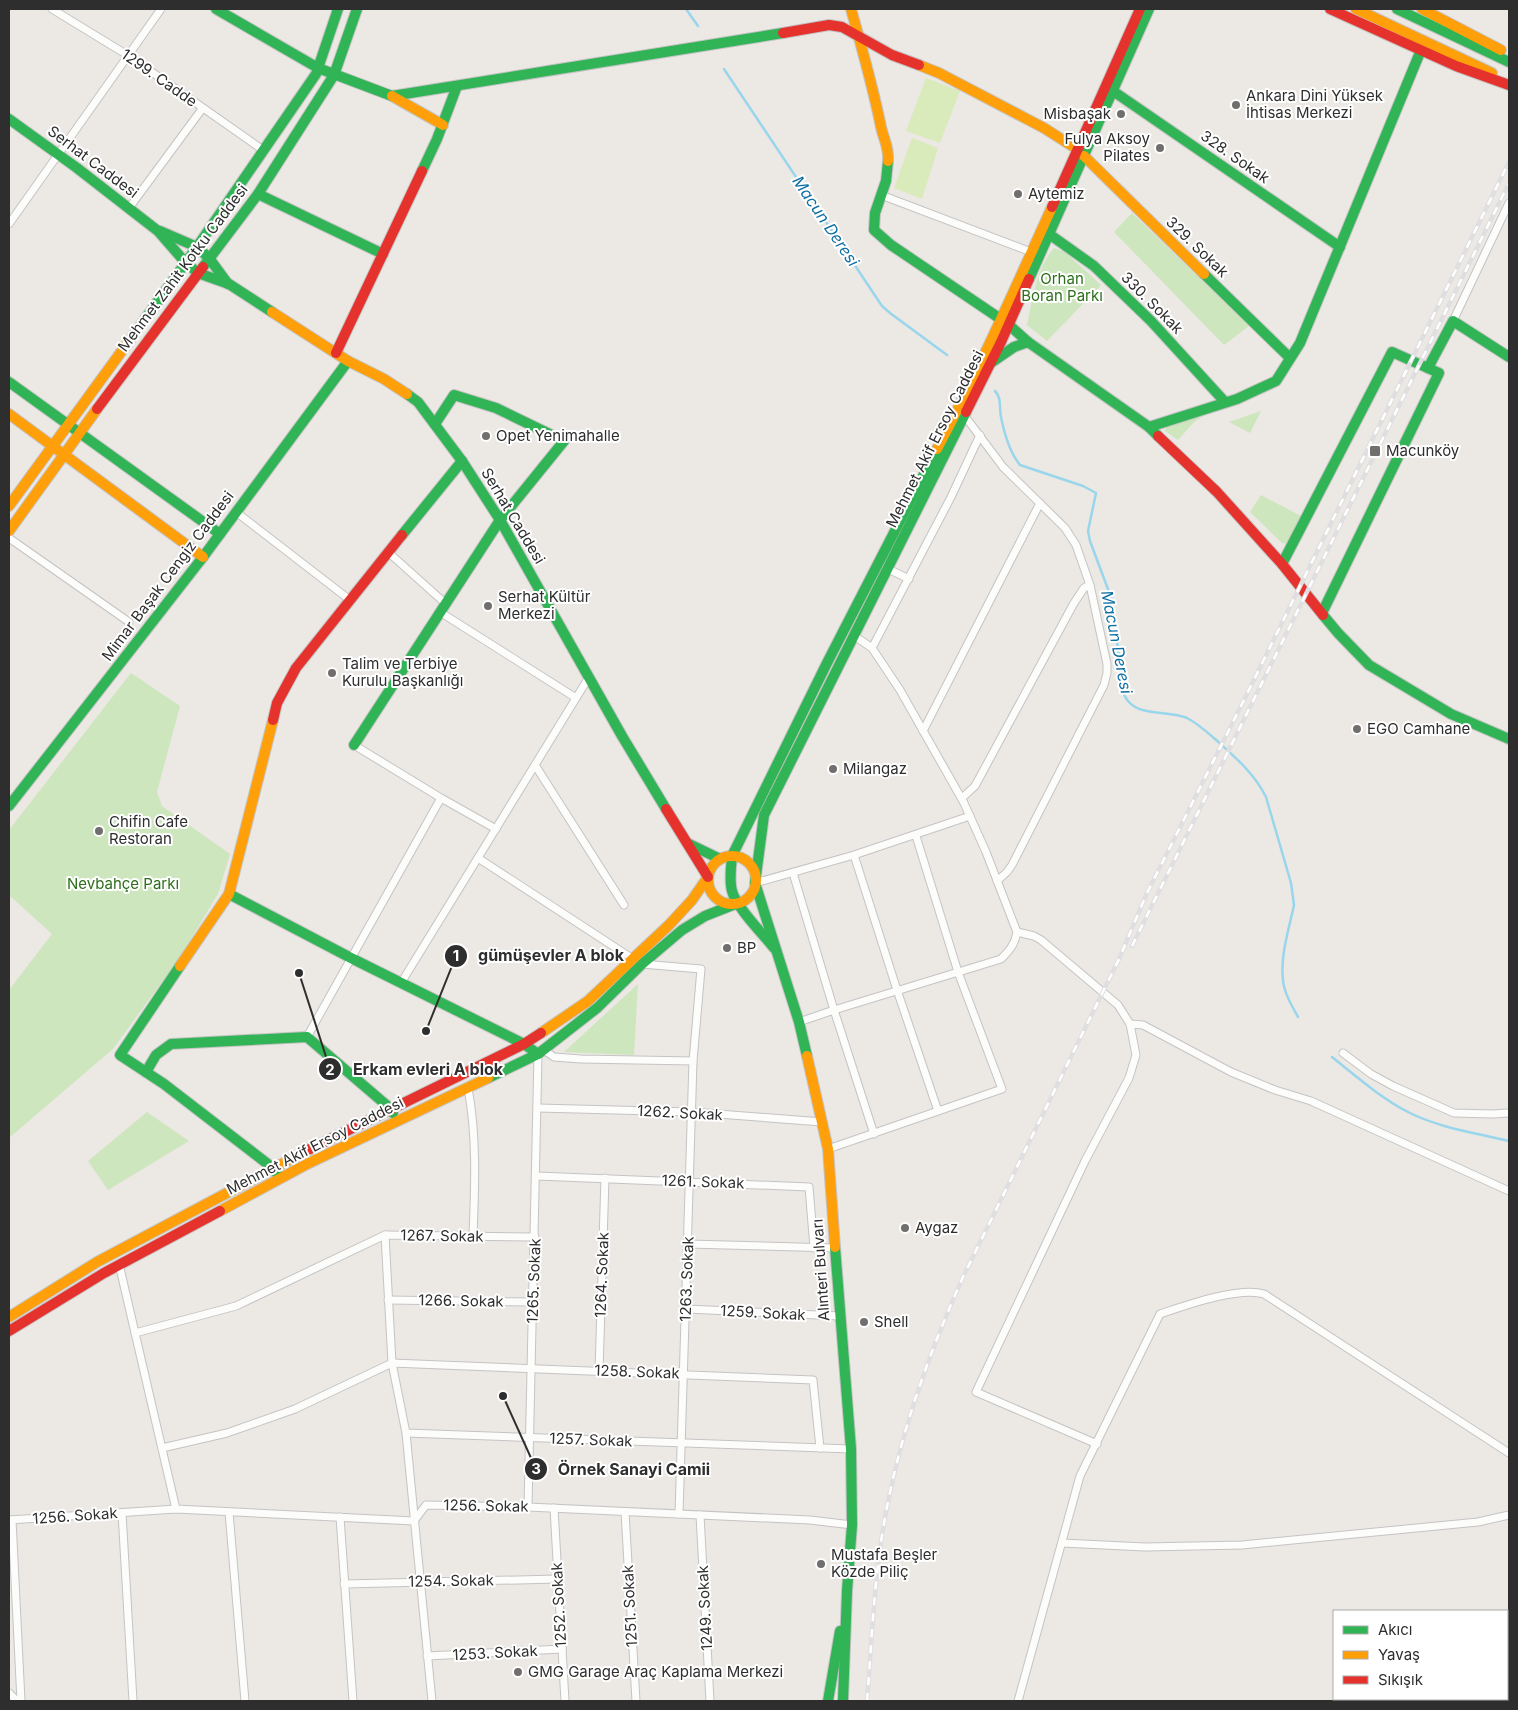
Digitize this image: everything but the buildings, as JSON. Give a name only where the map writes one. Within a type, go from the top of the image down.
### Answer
[{"type":"main road","points":[[216,9],[318,68],[392,96],[443,125]]},
{"type":"main road","name":"Mehmet Zahit Kotku Caddesi","points":[[9,506],[197,247],[316,74],[338,9]]},
{"type":"main road","name":"Mehmet Zahit Kotku Caddesi","points":[[9,531],[64,454],[258,194],[334,75],[357,9]]},
{"type":"main road","points":[[851,9],[870,75],[882,131],[889,150],[886,181],[875,213],[874,230],[891,245],[1005,322],[1028,342],[1149,427],[1217,492],[1282,564],[1361,658],[1451,714],[1509,739]]},
{"type":"main road","name":"Mehmet Akif Ersoy Caddesi","points":[[9,1317],[97,1262],[273,1168],[524,1044],[588,1001],[677,934],[705,916],[738,903],[732,892],[730,875],[732,856],[742,833],[914,491],[997,339],[1049,234],[1080,152],[1140,9]]},
{"type":"main road","name":"Mehmet Akif Ersoy Caddesi","points":[[1005,322],[1031,252],[1080,152],[1113,91],[1149,9]]},
{"type":"main road","points":[[1330,9],[1473,73],[1509,83]]},
{"type":"main road","points":[[1356,9],[1424,40],[1509,83]]},
{"type":"main road","points":[[1397,9],[1509,62]]},
{"type":"main road","points":[[1422,9],[1440,13],[1509,54]]},
{"type":"main road","name":"329. Sokak","points":[[392,96],[829,25],[842,27],[892,55],[939,72],[1044,128],[1080,152],[1290,358]]},
{"type":"main road","points":[[1149,427],[1237,399],[1276,381],[1300,343],[1421,50]]},
{"type":"main road","points":[[336,353],[443,125],[458,86]]},
{"type":"main road","name":"328. Sokak","points":[[1113,91],[1340,247]]},
{"type":"main road","name":"Serhat Caddesi","points":[[9,119],[158,231],[185,262],[198,273],[229,284],[348,361],[384,379],[418,402],[462,461],[500,520],[622,736],[708,877],[711,892],[722,902],[738,903]]},
{"type":"main road","points":[[258,194],[383,254]]},
{"type":"main road","name":"Serhat Caddesi","points":[[158,231],[197,247],[209,258],[229,284]]},
{"type":"main road","name":"330. Sokak","points":[[1049,234],[1094,266],[1151,321],[1225,402]]},
{"type":"main road","points":[[1428,368],[1453,321],[1509,357]]},
{"type":"main road","points":[[997,339],[1014,347]]},
{"type":"main road","name":"Mehmet Akif Ersoy Caddesi","points":[[756,883],[764,815],[886,568],[991,362],[997,339]]},
{"type":"main road","points":[[991,362],[1014,347],[1028,342]]},
{"type":"main road","points":[[1282,564],[1392,352],[1439,373],[1322,613]]},
{"type":"main road","name":"Mimar Başak Cengiz Caddesi","points":[[9,806],[220,534],[348,361]]},
{"type":"main road","points":[[9,382],[220,534]]},
{"type":"main road","points":[[354,745],[500,520],[564,442],[496,408],[454,395],[435,424]]},
{"type":"main road","points":[[9,414],[203,556]]},
{"type":"main road","points":[[280,1178],[273,1168],[164,1084],[120,1055],[230,894],[277,703],[296,668],[462,461]]},
{"type":"main road","name":"Mehmet Akif Ersoy Caddesi","points":[[9,1331],[119,1264],[280,1178],[541,1052],[596,1008],[692,900],[708,877],[714,864],[742,833]]},
{"type":"main road","points":[[688,843],[720,859],[732,856]]},
{"type":"main road","name":"Alınteri Bulvarı","points":[[732,856],[739,857],[754,870],[756,883],[799,1022],[828,1149],[834,1248],[851,1449],[852,1526],[846,1590],[843,1701]]},
{"type":"main road","points":[[738,903],[750,896],[756,883]]},
{"type":"main road","points":[[230,894],[351,958],[541,1052]]},
{"type":"main road","name":"Alınteri Bulvarı","points":[[738,903],[778,953]]},
{"type":"main road","points":[[669,925],[677,934]]},
{"type":"main road","points":[[146,1072],[156,1055],[171,1044],[306,1037],[391,1109],[398,1120]]},
{"type":"main road","name":"Alınteri Bulvarı","points":[[828,1701],[846,1590]]},
{"type":"street","name":"1299. Cadde","points":[[52,9],[129,56],[263,150]]},
{"type":"street","points":[[9,224],[161,9]]},
{"type":"street","points":[[129,208],[202,108]]},
{"type":"street","points":[[881,195],[1031,252]]},
{"type":"street","points":[[1453,321],[1509,203]]},
{"type":"street","points":[[964,415],[1003,467],[1070,536],[1080,554],[1090,585],[1107,664],[1106,679],[1012,865],[997,881]]},
{"type":"street","points":[[872,648],[951,497],[980,435]]},
{"type":"street","points":[[923,731],[1040,503]]},
{"type":"street","points":[[236,512],[350,600]]},
{"type":"street","points":[[9,538],[129,622]]},
{"type":"street","points":[[388,552],[443,608],[576,698]]},
{"type":"street","points":[[886,568],[909,578]]},
{"type":"street","points":[[962,798],[975,786],[1074,603],[1084,588],[1090,585]]},
{"type":"street","points":[[799,1022],[1001,958],[1011,950],[1016,940],[1017,932],[962,798],[900,690],[872,648],[853,635]]},
{"type":"street","points":[[402,983],[589,677]]},
{"type":"street","points":[[354,745],[496,829]]},
{"type":"street","points":[[535,764],[624,905]]},
{"type":"street","points":[[306,1037],[441,798]]},
{"type":"street","points":[[756,883],[916,836],[970,816]]},
{"type":"street","points":[[828,1149],[1002,1089],[958,972],[916,836]]},
{"type":"street","points":[[854,855],[938,1112]]},
{"type":"street","points":[[478,858],[638,962]]},
{"type":"street","points":[[793,873],[874,1134]]},
{"type":"street","points":[[1017,932],[1034,936],[1041,940],[1118,1005],[1130,1024],[1136,1055],[1129,1078],[1085,1161],[976,1392],[1097,1444]]},
{"type":"street","name":"1263. Sokak","points":[[638,962],[700,970],[693,1061],[679,1514]]},
{"type":"street","points":[[1130,1024],[1143,1025],[1230,1072],[1275,1090],[1311,1101],[1509,1191]]},
{"type":"street","points":[[541,1052],[554,1057],[581,1059],[693,1061]]},
{"type":"street","name":"1265. Sokak","points":[[528,1507],[541,1052]]},
{"type":"street","points":[[1343,1053],[1371,1074],[1393,1086],[1454,1113],[1492,1114],[1509,1112]]},
{"type":"street","points":[[468,1088],[474,1140],[472,1236]]},
{"type":"street","name":"1262. Sokak","points":[[538,1108],[692,1112],[822,1122]]},
{"type":"street","name":"1261. Sokak","points":[[537,1176],[808,1187],[814,1248]]},
{"type":"street","name":"1264. Sokak","points":[[600,1371],[605,1178]]},
{"type":"street","points":[[135,1333],[236,1306],[385,1235]]},
{"type":"street","name":"1267. Sokak","points":[[388,1300],[385,1235],[535,1237]]},
{"type":"street","points":[[688,1244],[834,1248]]},
{"type":"street","points":[[119,1264],[176,1509]]},
{"type":"street","points":[[1018,1701],[1080,1476],[1160,1314],[1196,1302],[1254,1292],[1264,1294],[1509,1453]]},
{"type":"street","points":[[388,1300],[392,1363],[406,1433],[432,1701]]},
{"type":"street","name":"1266. Sokak","points":[[388,1300],[533,1302]]},
{"type":"street","name":"1259. Sokak","points":[[686,1309],[840,1316]]},
{"type":"street","points":[[162,1448],[227,1432],[294,1409],[392,1363]]},
{"type":"street","name":"1258. Sokak","points":[[392,1363],[813,1380],[820,1448]]},
{"type":"street","name":"1257. Sokak","points":[[406,1433],[851,1449]]},
{"type":"street","name":"1256. Sokak","points":[[11,1520],[176,1509],[414,1520],[426,1505],[554,1508],[810,1520],[852,1526]]},
{"type":"street","name":"1252. Sokak","points":[[554,1508],[565,1701]]},
{"type":"street","points":[[229,1512],[245,1701]]},
{"type":"street","name":"1251. Sokak","points":[[625,1512],[636,1701]]},
{"type":"street","points":[[122,1513],[133,1701]]},
{"type":"street","name":"1249. Sokak","points":[[700,1515],[710,1701]]},
{"type":"street","points":[[1062,1543],[1146,1547],[1242,1545],[1478,1522],[1509,1515]]},
{"type":"street","points":[[340,1517],[353,1701]]},
{"type":"street","points":[[11,1520],[21,1701]]},
{"type":"street","name":"1254. Sokak","points":[[344,1584],[558,1579]]},
{"type":"street","name":"1253. Sokak","points":[[428,1656],[562,1650]]},
{"type":"street","points":[[9,1693],[17,1701]]},
{"type":"green space","points":[[926,78],[960,91],[940,143],[906,131]]},
{"type":"green space","points":[[912,138],[938,148],[922,199],[894,188]]},
{"type":"green space","points":[[1132,213],[1249,326],[1224,345],[1114,232]]},
{"type":"green space","name":"Orhan Boran Parkı","points":[[1054,248],[1065,252],[1101,285],[1047,341],[1027,325],[1039,274]]},
{"type":"green space","points":[[1261,411],[1250,433],[1229,422]]},
{"type":"green space","points":[[1207,413],[1194,422],[1178,440],[1165,431],[1167,426]]},
{"type":"green space","points":[[1261,495],[1301,516],[1287,544],[1282,543],[1250,512]]},
{"type":"green space","name":"Nevbahçe Parkı","points":[[131,673],[180,706],[157,792],[162,806],[230,854],[218,894],[180,957],[113,1049],[9,1138],[9,990],[52,934],[9,895],[9,830]]},
{"type":"green space","points":[[638,984],[634,1055],[564,1052]]},
{"type":"green space","points":[[147,1112],[189,1141],[108,1190],[88,1161]]},
{"type":"waterway","name":"Macun Deresi","points":[[686,9],[698,26]]},
{"type":"waterway","name":"Macun Deresi","points":[[724,69],[882,306],[947,355]]},
{"type":"waterway","name":"Macun Deresi","points":[[995,391],[999,400],[1001,417],[1008,442],[1013,455],[1020,465],[1083,486],[1096,493],[1088,531],[1112,600],[1123,691],[1127,700],[1140,709],[1172,714],[1194,722],[1244,766],[1256,780],[1266,797],[1291,883],[1294,905],[1282,971],[1285,990],[1298,1017]]},
{"type":"waterway","name":"Macun Deresi","points":[[1332,1057],[1360,1080],[1410,1113],[1446,1126],[1509,1141]]},
{"type":"railway","points":[[867,1701],[874,1606],[886,1514],[902,1444],[935,1343],[963,1277],[1119,959],[1147,893],[1509,162]]},
{"type":"railway","points":[[1132,946],[1509,183]]},
{"type":"traffic: fast","points":[[216,9],[318,68],[392,96],[783,33]]},
{"type":"traffic: fast","points":[[132,337],[197,247],[316,74],[338,9]]},
{"type":"traffic: fast","points":[[203,267],[258,194],[334,75],[357,9]]},
{"type":"traffic: fast","points":[[1029,279],[1149,9]]},
{"type":"traffic: fast","points":[[1397,9],[1509,62]]},
{"type":"traffic: fast","points":[[1149,427],[1237,399],[1276,381],[1300,343],[1421,50]]},
{"type":"traffic: fast","points":[[422,171],[437,139],[457,86]]},
{"type":"traffic: fast","points":[[1113,91],[1340,247]]},
{"type":"traffic: fast","points":[[9,119],[77,168],[158,231],[185,262],[198,273],[229,284],[272,312]]},
{"type":"traffic: fast","points":[[888,161],[886,181],[875,213],[874,230],[891,245],[1008,324],[1028,342],[1149,427],[1158,436]]},
{"type":"traffic: fast","points":[[258,194],[383,254]]},
{"type":"traffic: fast","points":[[160,231],[197,247],[209,258],[228,284]]},
{"type":"traffic: fast","points":[[1049,234],[1094,266],[1151,321],[1225,402]]},
{"type":"traffic: fast","points":[[1204,274],[1290,358]]},
{"type":"traffic: fast","points":[[1428,368],[1453,321],[1509,357]]},
{"type":"traffic: fast","points":[[992,362],[1014,347],[1028,342]]},
{"type":"traffic: fast","points":[[1282,564],[1392,352],[1439,373],[1322,613]]},
{"type":"traffic: fast","points":[[9,806],[203,557],[348,361]]},
{"type":"traffic: fast","points":[[9,382],[220,534]]},
{"type":"traffic: fast","points":[[407,394],[418,402],[462,461],[500,520],[622,736],[666,809]]},
{"type":"traffic: fast","points":[[354,745],[500,520],[564,441],[496,408],[454,395],[435,424]]},
{"type":"traffic: fast","points":[[807,1056],[799,1022],[755,883],[764,815],[966,412]]},
{"type":"traffic: fast","points":[[774,948],[744,912],[732,891],[732,856],[827,663],[937,449]]},
{"type":"traffic: fast","points":[[402,535],[462,461]]},
{"type":"traffic: fast","points":[[1323,615],[1369,665],[1451,714],[1509,739]]},
{"type":"traffic: fast","points":[[689,844],[720,859]]},
{"type":"traffic: fast","points":[[229,894],[351,958],[524,1044],[538,1054]]},
{"type":"traffic: fast","points":[[488,1078],[538,1054],[597,1008],[642,964],[682,930],[705,916],[738,903]]},
{"type":"traffic: fast","points":[[180,966],[120,1055],[164,1084],[273,1168],[280,1178]]},
{"type":"traffic: fast","points":[[146,1072],[156,1055],[171,1044],[307,1037],[391,1109],[393,1113]]},
{"type":"traffic: fast","points":[[835,1247],[851,1449],[852,1525],[847,1591],[843,1701]]},
{"type":"traffic: fast","points":[[828,1701],[840,1631]]},
{"type":"traffic: slow","points":[[851,9],[887,147],[888,161]]},
{"type":"traffic: slow","points":[[1356,9],[1492,73]]},
{"type":"traffic: slow","points":[[1422,9],[1501,50]]},
{"type":"traffic: slow","points":[[919,65],[939,73],[1044,128],[1077,149]]},
{"type":"traffic: slow","points":[[392,96],[443,125]]},
{"type":"traffic: slow","points":[[1084,156],[1204,274]]},
{"type":"traffic: slow","points":[[937,449],[982,359],[1052,207]]},
{"type":"traffic: slow","points":[[272,312],[348,361],[384,379],[407,394]]},
{"type":"traffic: slow","points":[[9,506],[132,337]]},
{"type":"traffic: slow","points":[[9,531],[97,409]]},
{"type":"traffic: slow","points":[[9,414],[203,557]]},
{"type":"traffic: slow","points":[[180,966],[229,894],[273,720]]},
{"type":"traffic: slow","points":[[732,856],[741,858],[749,863],[754,871],[756,880],[754,889],[749,897],[741,902],[732,904],[723,902],[715,897],[710,889],[708,880],[710,871],[715,863],[723,858],[732,856]]},
{"type":"traffic: slow","points":[[541,1033],[588,1001],[669,925],[692,900],[708,877]]},
{"type":"traffic: slow","points":[[807,1056],[828,1149],[835,1247]]},
{"type":"traffic: slow","points":[[220,1211],[307,1164],[488,1078]]},
{"type":"traffic: slow","points":[[9,1317],[97,1262],[310,1149]]},
{"type":"traffic: jam","points":[[1052,207],[1140,9]]},
{"type":"traffic: jam","points":[[1330,9],[1456,66],[1509,85]]},
{"type":"traffic: jam","points":[[783,33],[829,25],[842,27],[892,55],[919,65]]},
{"type":"traffic: jam","points":[[336,353],[422,171]]},
{"type":"traffic: jam","points":[[97,409],[203,267]]},
{"type":"traffic: jam","points":[[966,412],[1001,342],[1029,279]]},
{"type":"traffic: jam","points":[[1158,436],[1217,492],[1282,564],[1323,615]]},
{"type":"traffic: jam","points":[[273,720],[277,703],[296,668],[402,535]]},
{"type":"traffic: jam","points":[[666,809],[708,877]]},
{"type":"traffic: jam","points":[[310,1149],[524,1044],[541,1033]]},
{"type":"traffic: jam","points":[[9,1331],[104,1273],[220,1211]]},
{"type":"place","name":"Ankara Dini Yüksek İhtisas Merkezi","points":[[1236,105]]},
{"type":"place","name":"Misbaşak","points":[[1121,114]]},
{"type":"place","name":"Fulya Aksoy Pilates","points":[[1160,148]]},
{"type":"place","name":"Aytemiz","points":[[1018,194]]},
{"type":"place","name":"Opet Yenimahalle","points":[[486,436]]},
{"type":"place","name":"Macunköy","points":[[1375,451]]},
{"type":"place","name":"Serhat Kültür Merkezi","points":[[488,606]]},
{"type":"place","name":"Talim ve Terbiye Kurulu Başkanlığı","points":[[332,673]]},
{"type":"place","name":"EGO Camhane","points":[[1357,729]]},
{"type":"place","name":"Milangaz","points":[[833,769]]},
{"type":"place","name":"Chifin Cafe Restoran","points":[[99,831]]},
{"type":"place","name":"BP","points":[[727,948]]},
{"type":"place","name":"Erkam evleri A blok","points":[[299,973]]},
{"type":"place","name":"gümüşevler A blok","points":[[426,1031]]},
{"type":"place","name":"Aygaz","points":[[905,1228]]},
{"type":"place","name":"Shell","points":[[864,1322]]},
{"type":"place","name":"Örnek Sanayi Camii","points":[[503,1396]]},
{"type":"place","name":"Mustafa Beşler Közde Piliç","points":[[821,1564]]},
{"type":"place","name":"GMG Garage Araç Kaplama Merkezi","points":[[518,1672]]}]
